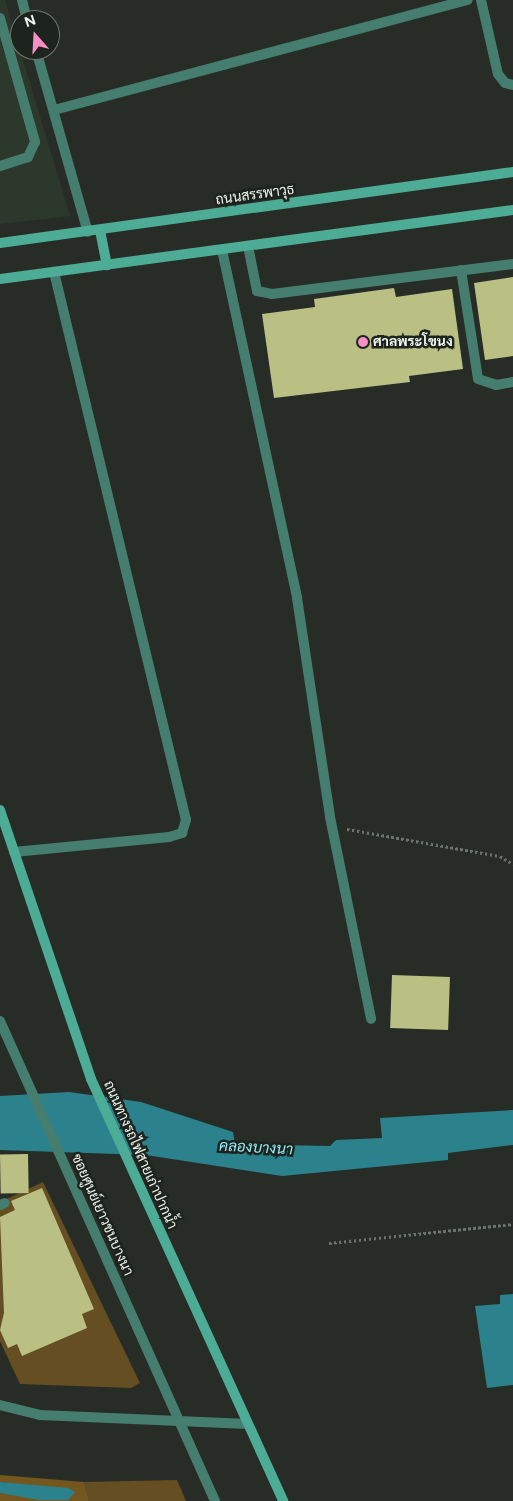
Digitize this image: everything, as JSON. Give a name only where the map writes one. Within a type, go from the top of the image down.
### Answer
[{"type":"main road","name":"ถนนสรรพาวุธ","points":[[0,243],[513,172]]},
{"type":"main road","points":[[0,279],[513,210]]},
{"type":"main road","points":[[100,230],[107,265]]},
{"type":"main road","name":"ถนนทางรถไฟสายเก่าปากน้ำ","points":[[0,810],[90,1079],[283,1501]]},
{"type":"street","points":[[54,110],[444,4],[468,0]]},
{"type":"street","points":[[481,0],[498,74],[505,84],[513,85]]},
{"type":"street","points":[[0,18],[35,142],[28,157],[0,166]]},
{"type":"street","points":[[39,60],[88,232]]},
{"type":"street","points":[[248,246],[257,291],[272,294],[513,264]]},
{"type":"street","points":[[222,250],[297,598],[331,826],[371,1019]]},
{"type":"street","points":[[461,270],[478,379],[496,385],[513,382]]},
{"type":"street","points":[[14,852],[169,837],[182,833],[186,820],[54,272]]},
{"type":"street","name":"ซอยศูนย์เยาวชนบางนา","points":[[0,1022],[215,1501]]},
{"type":"street","points":[[0,1405],[40,1415],[248,1424]]},
{"type":"path","points":[[331,826],[500,856],[513,864]]},
{"type":"path","points":[[329,1243],[513,1224]]},
{"type":"shaded area","points":[[0,0],[5,0],[10,17],[10,60],[23,60],[70,216],[0,224]]},
{"type":"shaded area","points":[[43,1182],[140,1383],[131,1388],[20,1384],[0,1341],[0,1202]]},
{"type":"shaded area","points":[[0,1475],[84,1482],[89,1501],[0,1501],[0,1493],[67,1500],[74,1492],[0,1482]]},
{"type":"shaded area","points":[[177,1480],[186,1501],[89,1501],[84,1482]]},
{"type":"water","name":"คลองบางนา","points":[[69,1092],[141,1102],[233,1132],[235,1144],[330,1146],[336,1140],[382,1138],[380,1118],[513,1110],[513,1145],[448,1153],[448,1160],[282,1176],[146,1155],[0,1150],[0,1096]]},
{"type":"water","points":[[513,1294],[513,1385],[487,1388],[475,1306],[500,1304],[500,1295]]},
{"type":"water","points":[[0,1482],[68,1488],[75,1492],[68,1500],[39,1500],[0,1493]]},
{"type":"building","points":[[513,277],[513,356],[485,360],[474,283]]},
{"type":"building","name":"ศาลพระโขนง","points":[[394,288],[396,297],[452,289],[463,369],[409,376],[410,382],[274,398],[262,314],[315,307],[314,299]]},
{"type":"building","points":[[392,975],[450,977],[448,1030],[390,1028]]},
{"type":"building","points":[[0,1154],[28,1154],[29,1193],[1,1193]]},
{"type":"building","points":[[42,1188],[94,1309],[82,1314],[87,1328],[22,1356],[17,1344],[8,1348],[0,1330],[4,1313],[0,1217],[15,1210],[11,1201]]},
{"type":"place","name":"ศาลพระโขนง","points":[[363,342]]}]
